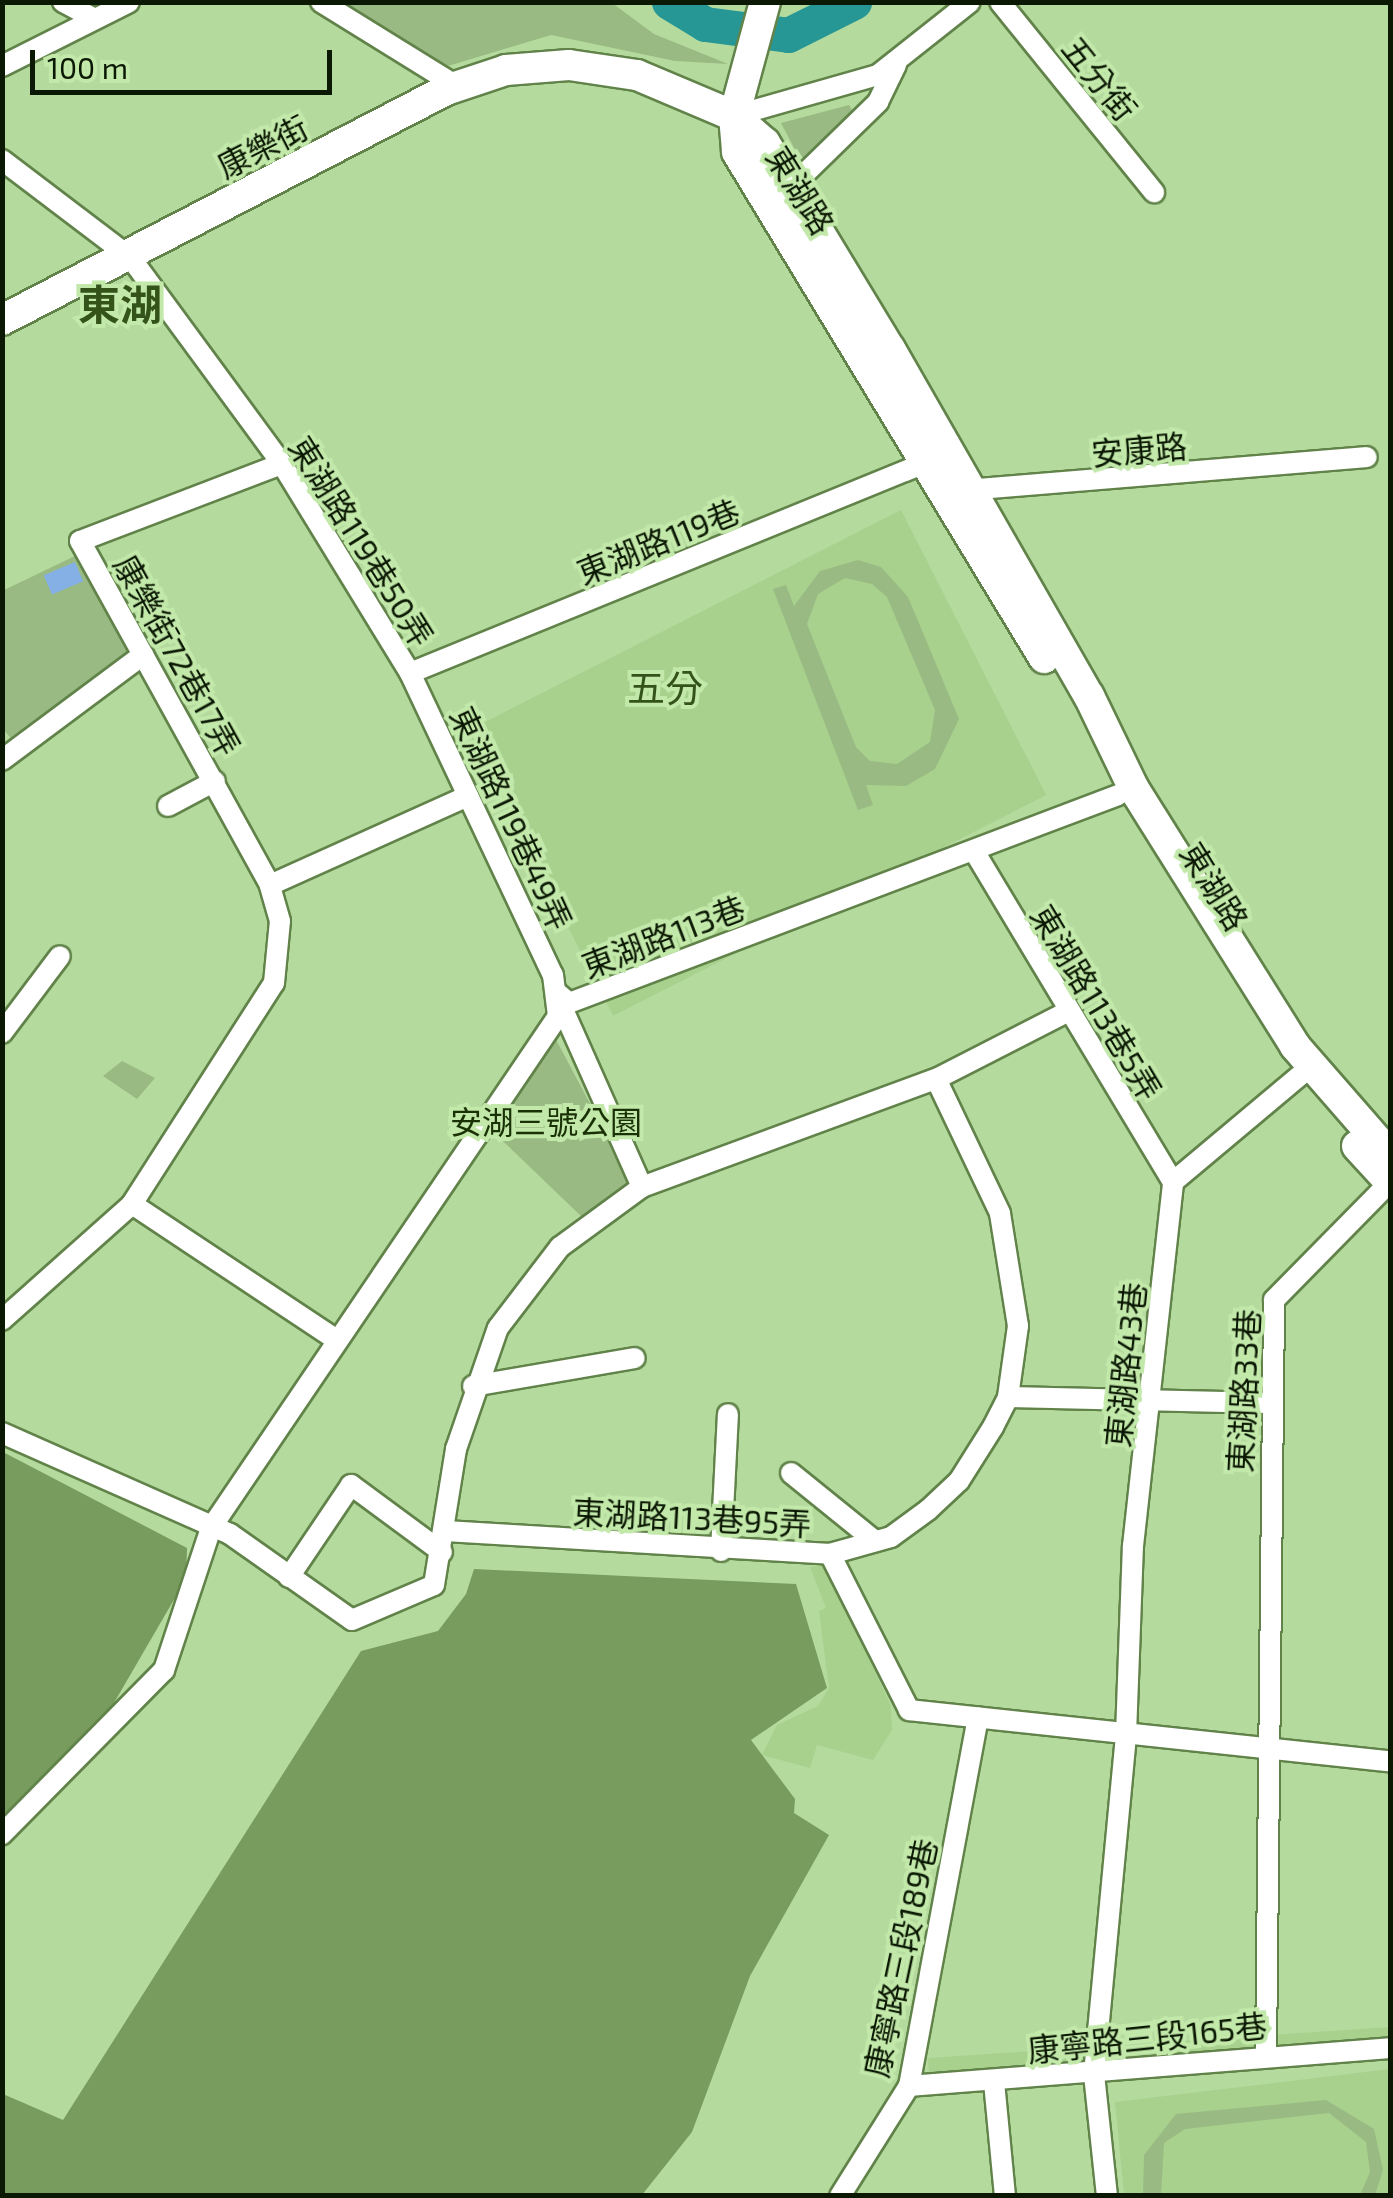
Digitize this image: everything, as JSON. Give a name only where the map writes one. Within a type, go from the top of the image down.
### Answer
[{"type":"street","points":[[63,2],[89,10]]},
{"type":"street","points":[[2,66],[89,10],[129,2]]},
{"type":"street","points":[[320,2],[458,86]]},
{"type":"street","points":[[928,34],[946,2]]},
{"type":"street","points":[[734,116],[853,84],[898,61],[970,2]]},
{"type":"street","name":"五分街","points":[[1000,2],[1154,192]]},
{"type":"street","points":[[734,116],[753,67],[765,4]]},
{"type":"street","points":[[791,187],[878,102],[898,61]]},
{"type":"street","name":"康樂街","points":[[2,320],[458,86],[506,70],[569,65],[637,75],[734,116]]},
{"type":"street","name":"東湖路","points":[[734,116],[765,143],[975,495],[1134,790],[1304,1072],[1390,1155]]},
{"type":"street","name":"東湖路","points":[[734,116],[736,152],[927,462],[1118,796],[1304,1072],[1390,1182]]},
{"type":"street","name":"東湖路119巷50弄","points":[[2,160],[130,256],[282,464],[410,673]]},
{"type":"street","name":"安康路","points":[[975,495],[1367,457]]},
{"type":"street","points":[[927,462],[975,495]]},
{"type":"street","name":"東湖路119巷","points":[[410,673],[927,462]]},
{"type":"street","name":"康樂街72巷17弄","points":[[2,1320],[132,1204],[274,982],[280,921],[270,885],[80,541],[282,464]]},
{"type":"street","points":[[6,750],[143,655]]},
{"type":"street","name":"東湖路119巷49弄","points":[[410,673],[642,1187]]},
{"type":"street","points":[[168,806],[215,781]]},
{"type":"street","points":[[270,885],[468,796]]},
{"type":"street","name":"東湖路113巷","points":[[554,991],[569,1003],[1118,796]]},
{"type":"street","name":"東湖路113巷5弄","points":[[974,851],[1065,1013],[1176,1180]]},
{"type":"street","points":[[2,1033],[60,956]]},
{"type":"street","name":"東湖路113巷","points":[[2,1834],[164,1670],[211,1528],[334,1338],[558,1016],[554,991]]},
{"type":"street","points":[[2,1433],[230,1534],[352,1620],[434,1585],[473,1386],[498,1328],[560,1247],[642,1187],[936,1079],[1065,1013]]},
{"type":"street","points":[[1176,1180],[1304,1072]]},
{"type":"street","name":"東湖路113巷95弄","points":[[445,1531],[721,1551],[830,1554],[891,1537],[958,1481],[1008,1397],[1016,1276],[981,1161],[936,1079]]},
{"type":"street","name":"東湖路43巷","points":[[1107,2196],[1094,2074],[1126,1735],[1132,1546],[1154,1397],[1176,1180]]},
{"type":"street","name":"東湖路33巷","points":[[1266,2055],[1266,1529],[1274,1300],[1390,1182]]},
{"type":"street","points":[[132,1204],[334,1338]]},
{"type":"street","points":[[473,1386],[635,1358]]},
{"type":"street","points":[[1008,1397],[1269,1402]]},
{"type":"street","points":[[721,1551],[728,1414]]},
{"type":"street","points":[[791,1473],[875,1541]]},
{"type":"street","points":[[288,1577],[351,1485],[442,1552]]},
{"type":"street","points":[[830,1554],[909,1710],[1390,1761]]},
{"type":"street","name":"康寧路三段189巷","points":[[840,2196],[909,2086],[978,1717]]},
{"type":"street","name":"康寧路三段165巷","points":[[909,2086],[1390,2048]]},
{"type":"street","points":[[994,2082],[1005,2196]]},
{"type":"shaded area","points":[[901,510],[1046,795],[613,1016],[468,731]]},
{"type":"shaded area","points":[[3,1452],[187,1548],[186,1579],[111,1708],[3,1819]]},
{"type":"shaded area","points":[[825,1564],[891,1706],[892,1730],[873,1760],[817,1745],[810,1768],[762,1755],[777,1725],[818,1706],[829,1688],[819,1611],[826,1608],[810,1567]]},
{"type":"shaded area","points":[[474,1569],[796,1584],[827,1688],[751,1740],[795,1799],[794,1813],[829,1835],[750,1976],[692,2132],[642,2195],[3,2195],[3,2094],[63,2120],[361,1651],[438,1631],[466,1594]]},
{"type":"shaded area","points":[[1390,2027],[1390,2055],[930,2091],[928,2058]]},
{"type":"shaded area","points":[[1390,2069],[1390,2195],[1124,2195],[1115,2102]]},
{"type":"green space","points":[[342,3],[612,3],[654,34],[728,64],[675,61],[551,35],[448,66]]},
{"type":"green space","points":[[849,105],[854,113],[809,159],[799,157],[781,123]]},
{"type":"green space","points":[[77,555],[131,657],[15,743],[3,729],[2,591]]},
{"type":"green space","points":[[858,560],[881,567],[908,597],[959,719],[935,769],[906,786],[866,785],[873,805],[858,810],[773,589],[786,585],[794,606],[820,571]],"holes":[[[845,578],[872,584],[887,597],[935,710],[930,742],[897,764],[870,761],[856,747],[807,624],[818,594]]]},
{"type":"green space","name":"安湖三號公園","points":[[552,1032],[631,1181],[582,1217],[487,1126]]},
{"type":"green space","points":[[122,1061],[155,1078],[137,1099],[103,1076]]},
{"type":"green space","points":[[1326,2100],[1374,2129],[1383,2170],[1375,2195],[1360,2195],[1370,2172],[1366,2142],[1329,2113],[1185,2129],[1164,2143],[1161,2195],[1143,2195],[1144,2155],[1176,2114]]},
{"type":"building","points":[[75,562],[83,581],[52,595],[44,575]]},
{"type":"waterway","points":[[669,2],[705,24],[788,35],[854,2]]},
{"type":"district","name":"東湖","points":[[120,303]]},
{"type":"district","name":"五分","points":[[665,688]]}]
